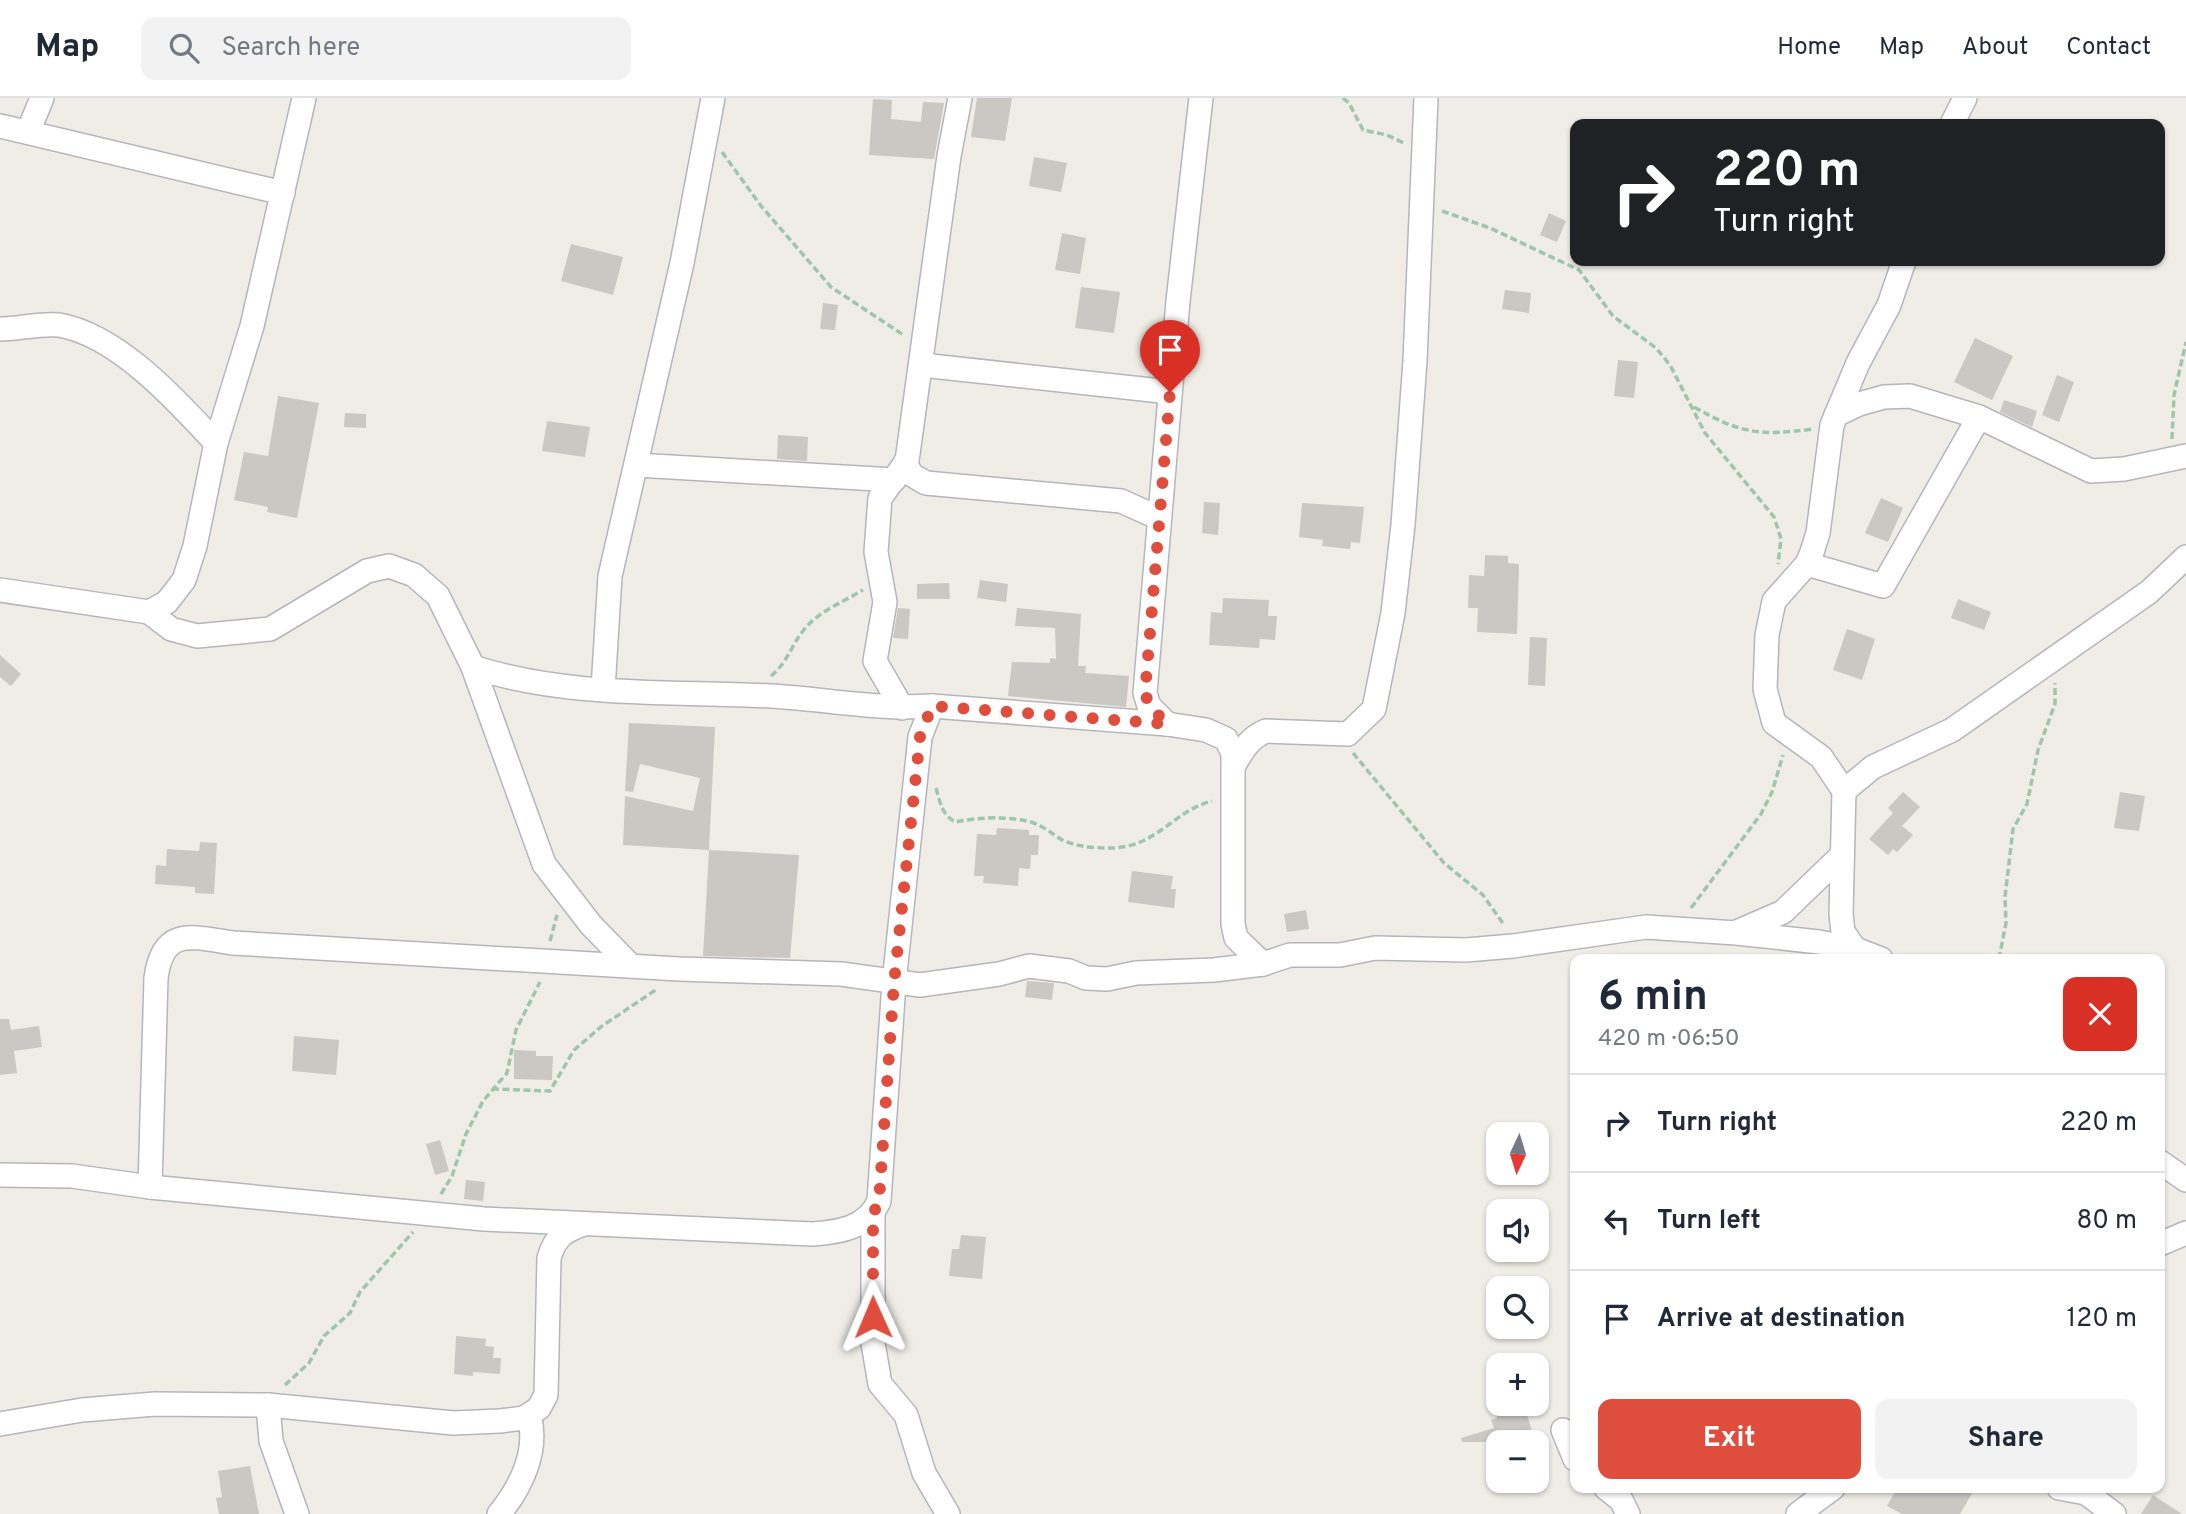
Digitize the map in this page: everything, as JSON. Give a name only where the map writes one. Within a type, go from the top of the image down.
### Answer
[{"type":"street","points":[[28,132],[42,98]]},
{"type":"street","points":[[149,612],[167,602],[184,580],[195,547],[216,443],[252,326],[304,98]]},
{"type":"street","points":[[603,689],[610,576],[637,465],[713,98]]},
{"type":"street","points":[[902,708],[875,661],[885,602],[879,573],[877,515],[880,498],[899,472],[923,356],[949,156],[960,98]]},
{"type":"street","points":[[1167,724],[1149,705],[1145,693],[1170,392],[1201,98]]},
{"type":"street","points":[[1234,765],[1247,743],[1266,732],[1348,734],[1374,709],[1393,613],[1404,525],[1426,98]]},
{"type":"street","points":[[1954,119],[1965,98]]},
{"type":"street","points":[[0,126],[283,193]]},
{"type":"street","points":[[1855,949],[1843,932],[1844,791],[1821,757],[1774,723],[1765,689],[1767,635],[1774,601],[1807,564],[1818,533],[1834,420],[1858,363],[1889,305],[1902,266]]},
{"type":"street","points":[[0,329],[57,325],[94,335],[184,408],[216,443]]},
{"type":"street","points":[[923,356],[1170,392]]},
{"type":"street","points":[[1834,420],[1884,397],[1910,396],[1979,417],[2091,471],[2115,470],[2179,457]]},
{"type":"street","points":[[1807,564],[1883,586],[1979,417]]},
{"type":"street","points":[[637,465],[899,472],[912,475],[926,483],[1121,501],[1159,518]]},
{"type":"street","points":[[1844,791],[1873,767],[1952,730],[2149,592],[2186,557]]},
{"type":"street","points":[[0,590],[149,612],[171,629],[197,636],[270,628],[367,571],[389,566],[414,575],[438,596],[473,667],[544,864],[591,925],[629,964]]},
{"type":"street","points":[[473,667],[513,680],[603,689],[751,695],[902,708],[932,706],[1167,724],[1206,730],[1226,738],[1233,753],[1232,887],[1236,938],[1263,964]]},
{"type":"street","points":[[932,706],[920,737],[894,983],[879,1201],[873,1214],[873,1342],[880,1384],[905,1415],[924,1473],[948,1514]]},
{"type":"street","points":[[1736,933],[1783,912],[1842,855]]},
{"type":"street","points":[[150,1187],[156,978],[158,961],[167,945],[176,939],[191,937],[233,943],[545,959],[679,969],[841,974],[894,983],[940,982],[1028,966],[1069,971],[1086,978],[1107,979],[1136,973],[1214,970],[1263,964],[1290,955],[1340,955],[1375,948],[1466,950],[1513,946],[1611,930],[1675,928],[1736,933],[1855,949],[1868,954]]},
{"type":"street","points":[[2165,1165],[2186,1180]]},
{"type":"street","points":[[0,1175],[72,1176],[150,1187],[429,1215],[813,1234],[836,1232],[873,1214]]},
{"type":"street","points":[[0,1424],[82,1410],[155,1404],[272,1405],[453,1423],[500,1421],[529,1415],[539,1408],[546,1395],[549,1258],[554,1242],[566,1231],[586,1223]]},
{"type":"street","points":[[2165,1242],[2186,1233]]},
{"type":"street","points":[[272,1405],[271,1441],[297,1514]]},
{"type":"street","points":[[499,1514],[522,1480],[533,1442],[529,1415]]},
{"type":"street","points":[[1563,1430],[1570,1447]]},
{"type":"street","points":[[1612,1493],[1621,1500],[1628,1514]]},
{"type":"street","points":[[1798,1514],[1826,1493]]},
{"type":"street","points":[[2086,1493],[2114,1514]]},
{"type":"path","points":[[1343,98],[1349,103],[1363,130],[1387,135],[1424,154]]},
{"type":"path","points":[[705,139],[726,156],[761,206],[783,227],[831,287],[923,356]]},
{"type":"path","points":[[1422,205],[1490,228],[1570,266]]},
{"type":"path","points":[[1571,266],[1579,270],[1613,316],[1656,348],[1670,365],[1705,433],[1774,517],[1779,529],[1774,601]]},
{"type":"path","points":[[2179,457],[2174,395],[2186,342]]},
{"type":"path","points":[[1692,405],[1727,426],[1746,432],[1795,431],[1834,420]]},
{"type":"path","points":[[751,695],[778,670],[803,630],[828,610],[861,591],[879,573]]},
{"type":"path","points":[[2000,954],[2006,923],[2005,897],[2013,829],[2027,804],[2038,750],[2055,704],[2056,658]]},
{"type":"path","points":[[1675,928],[1762,814],[1783,757],[1774,723]]},
{"type":"path","points":[[1338,734],[1444,863],[1483,895],[1500,917],[1513,946]]},
{"type":"path","points":[[935,785],[942,809],[948,819],[956,822],[1016,819],[1034,822],[1063,840],[1084,847],[1114,848],[1137,845],[1158,834],[1196,804],[1234,794]]},
{"type":"path","points":[[272,1405],[284,1387],[309,1363],[324,1336],[350,1312],[360,1292],[429,1215],[452,1176],[466,1134],[492,1089],[507,1073],[516,1030],[542,977],[565,891]]},
{"type":"path","points":[[492,1089],[550,1091],[574,1050],[602,1026],[660,987],[679,969]]},
{"type":"building","points":[[977,98],[1012,98],[1005,141],[971,137]]},
{"type":"building","points":[[873,99],[892,100],[891,119],[921,122],[923,102],[944,103],[934,159],[869,155]]},
{"type":"building","points":[[1034,157],[1067,163],[1061,192],[1029,186]]},
{"type":"building","points":[[1549,213],[1566,221],[1557,242],[1540,235]]},
{"type":"building","points":[[1062,233],[1086,238],[1080,274],[1055,270]]},
{"type":"building","points":[[571,244],[623,257],[613,295],[561,281]]},
{"type":"building","points":[[1081,287],[1120,292],[1114,333],[1075,328]]},
{"type":"building","points":[[1505,290],[1531,293],[1529,313],[1502,309]]},
{"type":"building","points":[[823,303],[838,305],[835,330],[820,329]]},
{"type":"building","points":[[1975,338],[2013,356],[1992,400],[1954,382]]},
{"type":"building","points":[[1618,360],[1638,362],[1634,398],[1614,396]]},
{"type":"building","points":[[2057,375],[2074,382],[2059,422],[2042,415]]},
{"type":"building","points":[[278,396],[319,403],[297,518],[267,512],[268,507],[234,500],[244,452],[268,456]]},
{"type":"building","points":[[2004,400],[2037,411],[2032,427],[2000,412]]},
{"type":"building","points":[[345,413],[366,414],[366,428],[344,427]]},
{"type":"building","points":[[547,421],[590,427],[585,457],[542,451]]},
{"type":"building","points":[[778,435],[808,437],[807,461],[777,459]]},
{"type":"building","points":[[1881,498],[1903,508],[1888,542],[1865,533]]},
{"type":"building","points":[[1204,502],[1220,503],[1218,535],[1202,533]]},
{"type":"building","points":[[1302,503],[1364,507],[1360,543],[1351,542],[1350,549],[1322,546],[1323,540],[1299,537]]},
{"type":"building","points":[[1485,555],[1508,556],[1508,563],[1519,564],[1517,634],[1477,632],[1478,608],[1468,608],[1469,575],[1484,576]]},
{"type":"building","points":[[980,580],[1008,584],[1006,602],[977,598]]},
{"type":"building","points":[[949,583],[950,599],[917,599],[917,584]]},
{"type":"building","points":[[1223,598],[1269,600],[1268,616],[1277,616],[1275,640],[1260,639],[1259,648],[1209,645],[1211,612],[1222,613]]},
{"type":"building","points":[[1958,599],[1991,612],[1984,630],[1951,618]]},
{"type":"building","points":[[898,608],[910,609],[908,639],[893,638]]},
{"type":"building","points":[[1017,608],[1081,614],[1078,666],[1086,666],[1085,673],[1129,676],[1126,707],[1008,696],[1012,662],[1050,663],[1050,658],[1056,659],[1055,628],[1015,626]]},
{"type":"building","points":[[1847,629],[1875,639],[1862,680],[1833,670]]},
{"type":"building","points":[[1530,637],[1547,638],[1545,686],[1528,685]]},
{"type":"building","points":[[0,655],[21,674],[11,686],[0,677]]},
{"type":"building","points":[[629,723],[715,727],[709,850],[623,845],[625,796],[693,811],[700,778],[640,764],[633,792],[625,791]]},
{"type":"building","points":[[1903,792],[1920,807],[1902,826],[1913,835],[1897,852],[1893,849],[1888,855],[1869,839],[1893,813],[1888,808]]},
{"type":"building","points":[[2120,792],[2145,796],[2139,831],[2114,828]]},
{"type":"building","points":[[997,828],[1029,830],[1029,835],[1039,835],[1038,855],[1031,855],[1030,869],[1019,868],[1018,886],[983,883],[984,876],[974,876],[977,834],[996,835]]},
{"type":"building","points":[[200,842],[217,843],[214,894],[195,893],[195,887],[155,884],[156,865],[166,866],[167,849],[199,851]]},
{"type":"building","points":[[709,850],[799,855],[790,958],[703,956]]},
{"type":"building","points":[[1132,871],[1173,876],[1171,889],[1176,889],[1174,908],[1128,902]]},
{"type":"building","points":[[1306,910],[1309,929],[1287,932],[1284,914]]},
{"type":"building","points":[[1027,981],[1054,983],[1052,1000],[1025,997]]},
{"type":"building","points":[[0,1019],[9,1019],[11,1030],[39,1026],[42,1047],[14,1051],[17,1073],[0,1075]]},
{"type":"building","points":[[294,1036],[339,1040],[336,1075],[292,1071]]},
{"type":"building","points":[[514,1050],[536,1051],[536,1056],[553,1056],[552,1080],[514,1079]]},
{"type":"building","points":[[440,1140],[449,1171],[435,1175],[426,1144]]},
{"type":"building","points":[[466,1180],[485,1182],[483,1201],[464,1199]]},
{"type":"building","points":[[961,1235],[986,1237],[982,1279],[949,1276],[952,1249],[959,1249]]},
{"type":"building","points":[[456,1336],[486,1339],[485,1346],[494,1347],[493,1358],[501,1358],[500,1374],[454,1374]]},
{"type":"building","points":[[1528,1416],[1532,1430],[1487,1430],[1494,1428],[1491,1420]]},
{"type":"building","points":[[1486,1430],[1486,1442],[1462,1442],[1461,1438]]},
{"type":"building","points":[[250,1466],[259,1514],[219,1514],[216,1498],[222,1497],[218,1471]]},
{"type":"building","points":[[1894,1493],[1972,1493],[1960,1514],[1902,1514],[1887,1506]]},
{"type":"building","points":[[2153,1495],[2182,1514],[2141,1514]]},
{"type":"route","points":[[873,1317],[873,1214],[879,1201],[894,983],[920,737],[932,706],[1167,724],[1149,705],[1145,693],[1170,392]]}]
